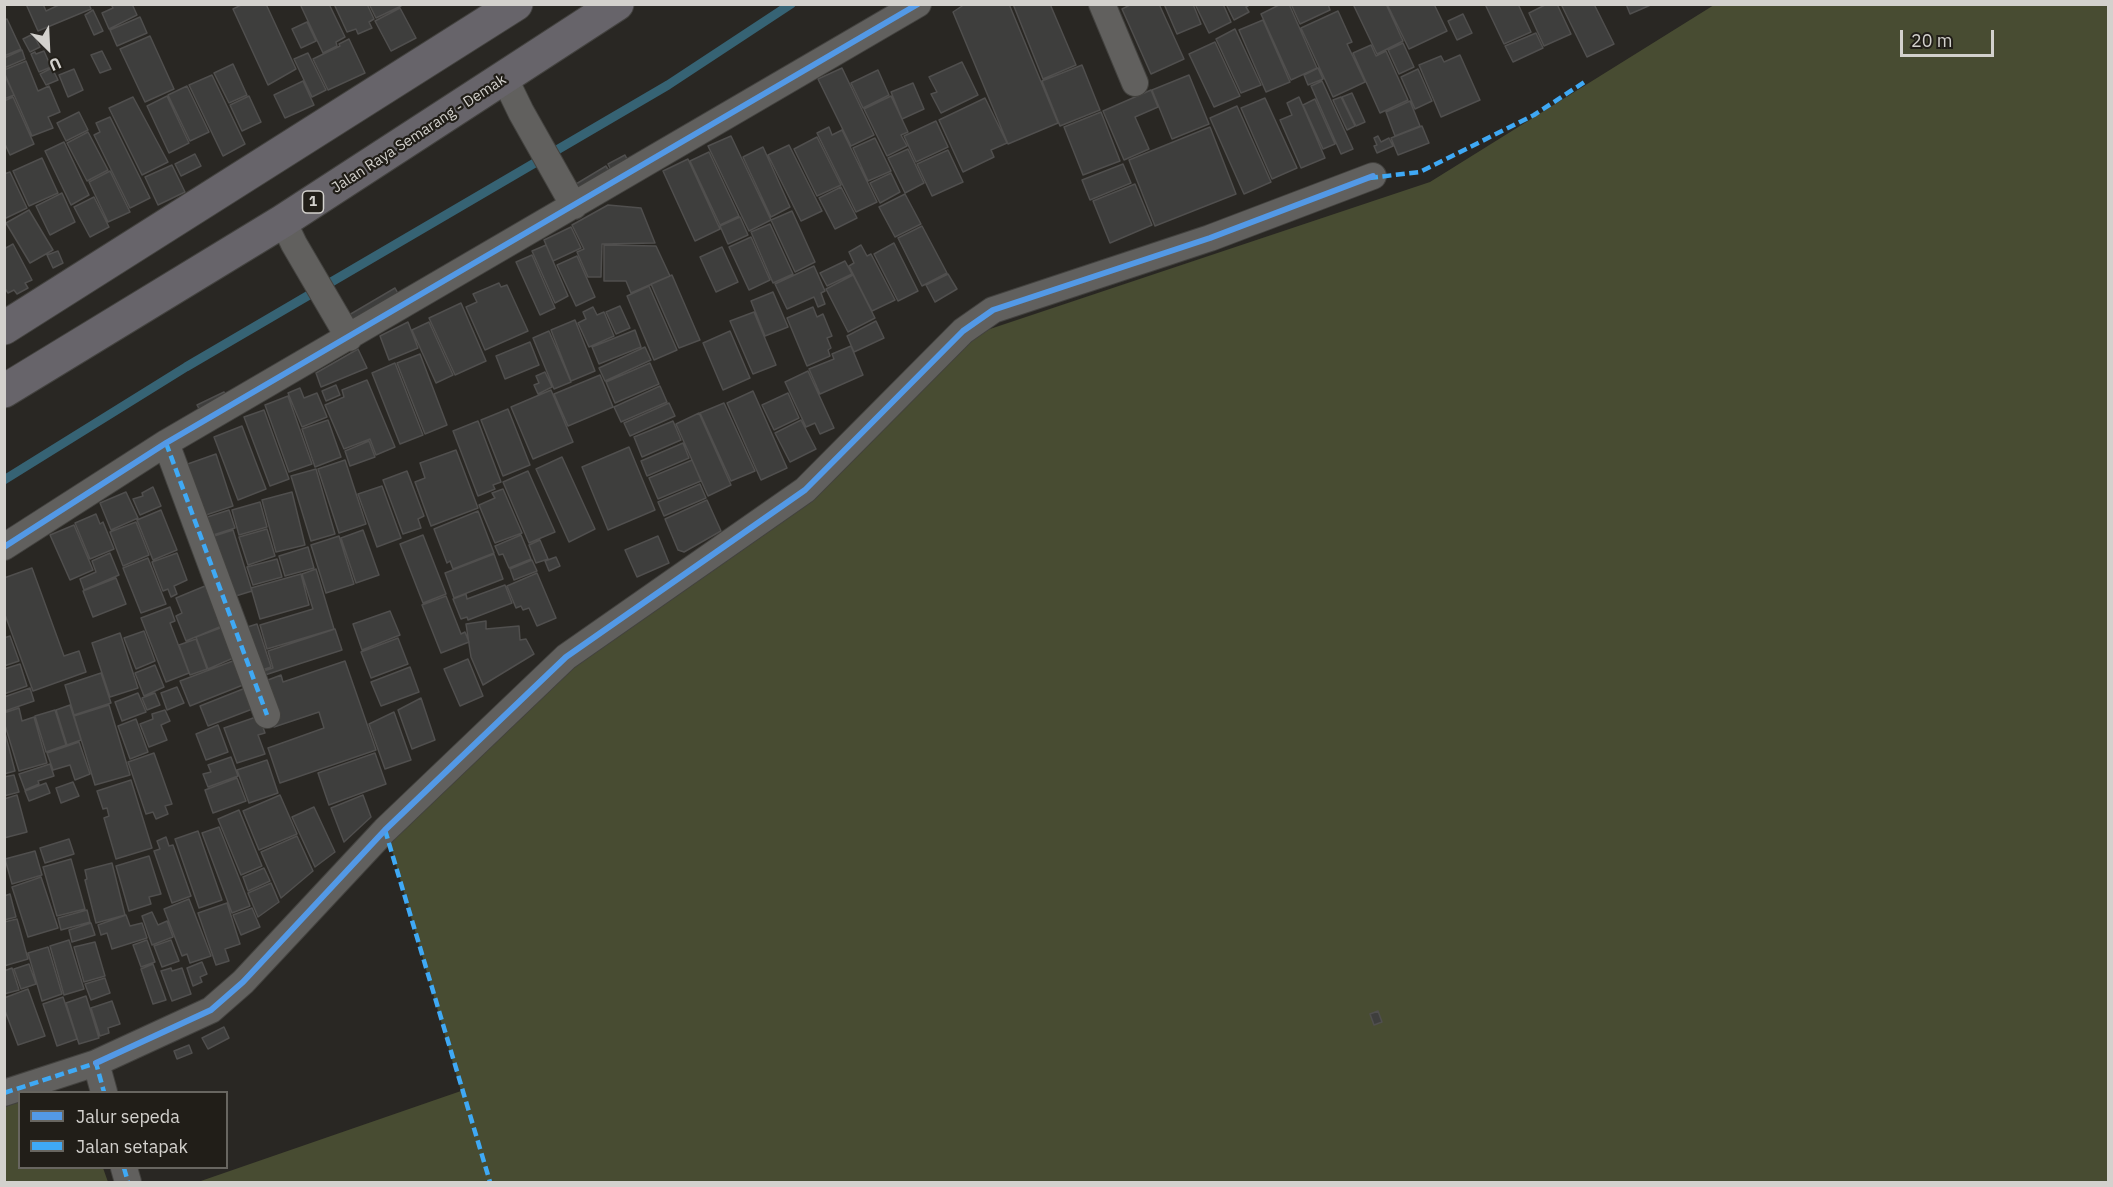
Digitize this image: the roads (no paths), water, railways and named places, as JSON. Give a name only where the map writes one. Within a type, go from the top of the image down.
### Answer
[{"type":"highway","points":[[4,328],[516,4]]},
{"type":"highway","name":"Jalan Raya Semarang - Demak","points":[[4,391],[289,232],[505,79],[617,4]]},
{"type":"street","points":[[4,547],[166,443],[349,338],[569,198],[918,4]]},
{"type":"street","points":[[1102,4],[1135,83]]},
{"type":"street","points":[[505,79],[569,198]]},
{"type":"street","points":[[4,1093],[96,1063],[210,1010],[243,982],[385,830],[566,657],[805,490],[963,331],[993,310],[1210,238],[1373,176]]},
{"type":"street","points":[[289,232],[349,338]]},
{"type":"street","points":[[166,443],[267,715]]},
{"type":"street","points":[[96,1063],[104,1091]]},
{"type":"waterway","points":[[4,480],[186,367],[668,85],[791,4]]}]
